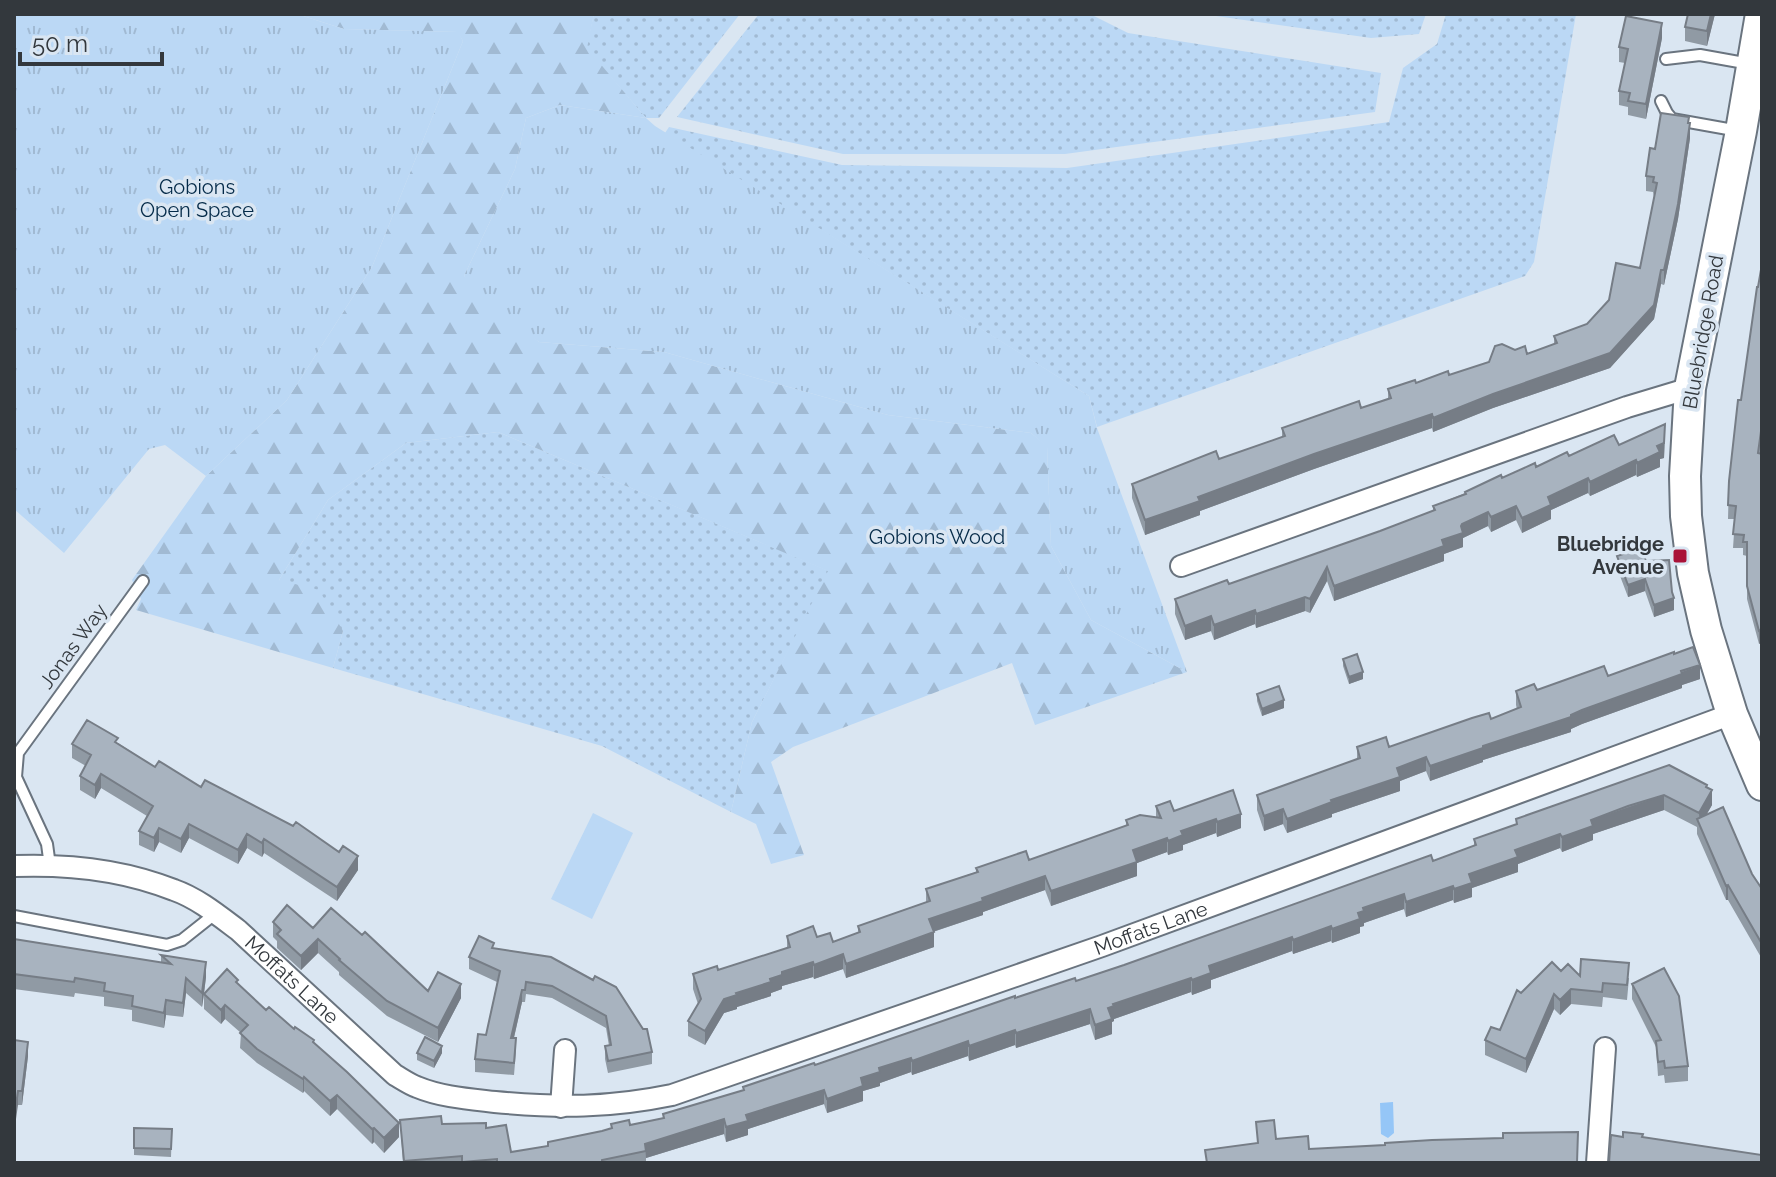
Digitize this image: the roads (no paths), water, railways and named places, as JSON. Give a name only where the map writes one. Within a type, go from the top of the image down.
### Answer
[{"type":"street","name":"Bluebridge Road","points":[[1761,14],[1690,388],[1685,476],[1693,573],[1706,630],[1732,714],[1762,785]]},
{"type":"street","points":[[1181,566],[1627,407],[1690,388]]},
{"type":"street","name":"Moffats Lane","points":[[14,866],[88,869],[176,890],[238,930],[395,1075],[417,1087],[453,1097],[561,1107],[634,1103],[672,1095],[1102,946],[1732,714]]},
{"type":"street","points":[[1597,1163],[1605,1048]]},
{"type":"street","points":[[561,1107],[565,1050]]},
{"type":"lane","points":[[1666,59],[1689,55],[1752,64]]},
{"type":"lane","points":[[1661,101],[1672,119],[1741,131]]},
{"type":"lane","name":"Jonas Way","points":[[50,866],[47,844],[16,777],[18,753],[143,581]]},
{"type":"lane","points":[[14,916],[167,945],[182,940],[216,913]]},
{"type":"water","points":[[1393,1102],[1394,1133],[1388,1138],[1381,1134],[1380,1103]]},
{"type":"place","name":"Bluebridge Avenue","points":[[1680,556]]},
{"type":"park label","name":"Gobions Open Space","points":[[197,198]]},
{"type":"park label","name":"Gobions Wood","points":[[937,537]]}]
